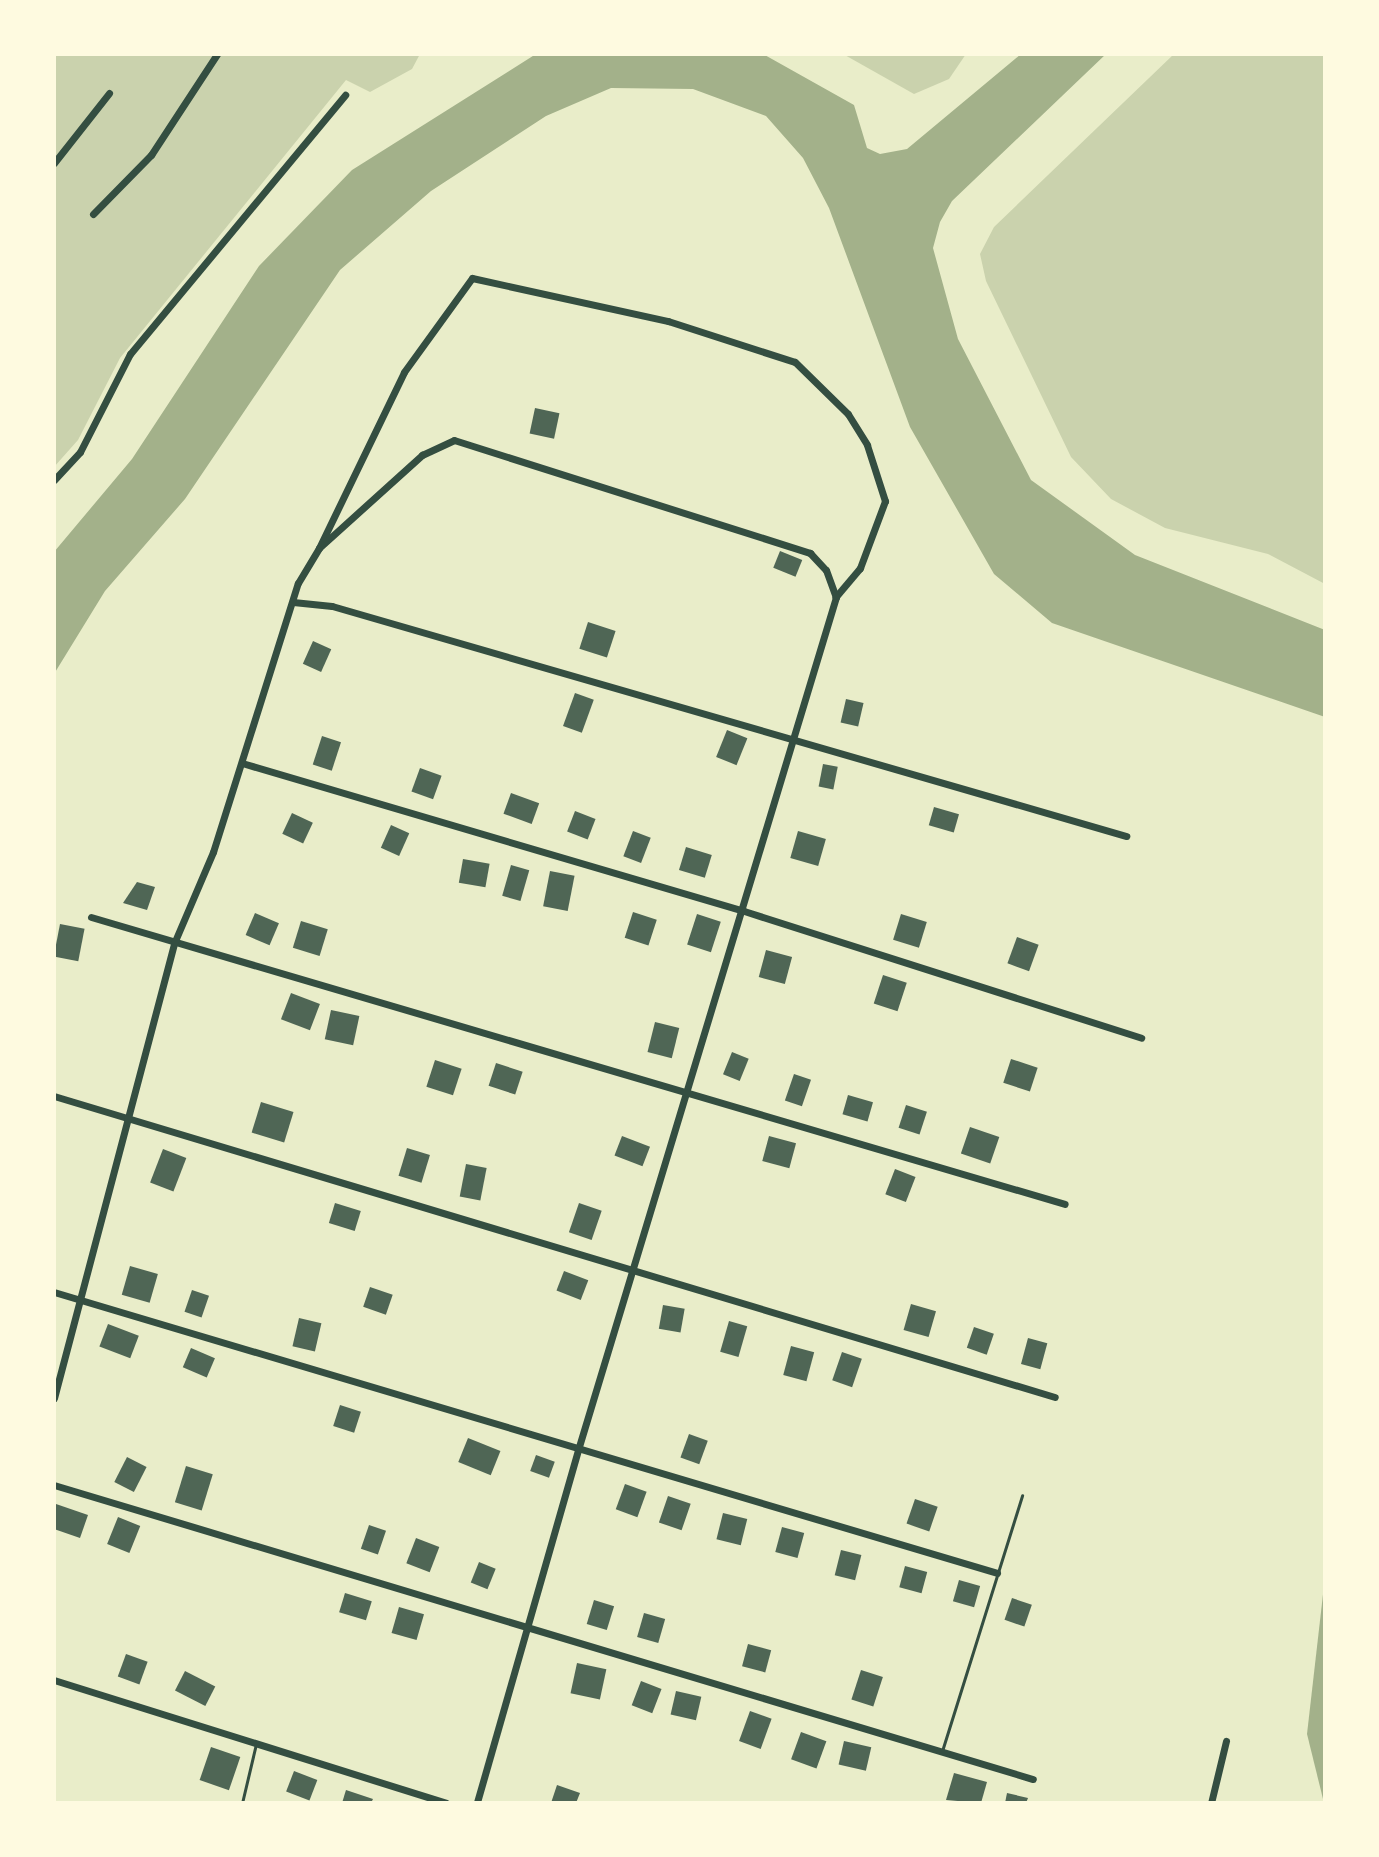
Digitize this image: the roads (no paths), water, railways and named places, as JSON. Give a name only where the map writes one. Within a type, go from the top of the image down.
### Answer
[{"type":"street","points":[[93,214],[151,155],[212,55]]},
{"type":"street","points":[[54,163],[109,93]]},
{"type":"street","points":[[54,480],[80,452],[130,354],[345,95]]},
{"type":"street","points":[[54,1398],[175,941],[213,852],[293,602],[404,372],[472,278],[668,321],[767,348],[822,384],[867,445],[885,501],[860,568],[836,597],[793,735],[744,911],[684,1095],[635,1270],[578,1450],[477,1803]]},
{"type":"street","points":[[319,548],[422,455],[454,440],[810,553],[826,570],[836,597]]},
{"type":"street","points":[[293,602],[332,606],[793,735],[1126,836]]},
{"type":"street","points":[[242,763],[744,911],[1141,1038]]},
{"type":"street","points":[[91,917],[684,1095],[1065,1204]]},
{"type":"street","points":[[54,1096],[1055,1397]]},
{"type":"street","points":[[54,1292],[997,1573]]},
{"type":"street","points":[[54,1485],[1033,1779]]},
{"type":"street","points":[[54,1680],[446,1803]]},
{"type":"street","points":[[1211,1803],[1226,1741]]},
{"type":"lane","points":[[942,1752],[1022,1495]]},
{"type":"lane","points":[[242,1803],[257,1742]]}]
